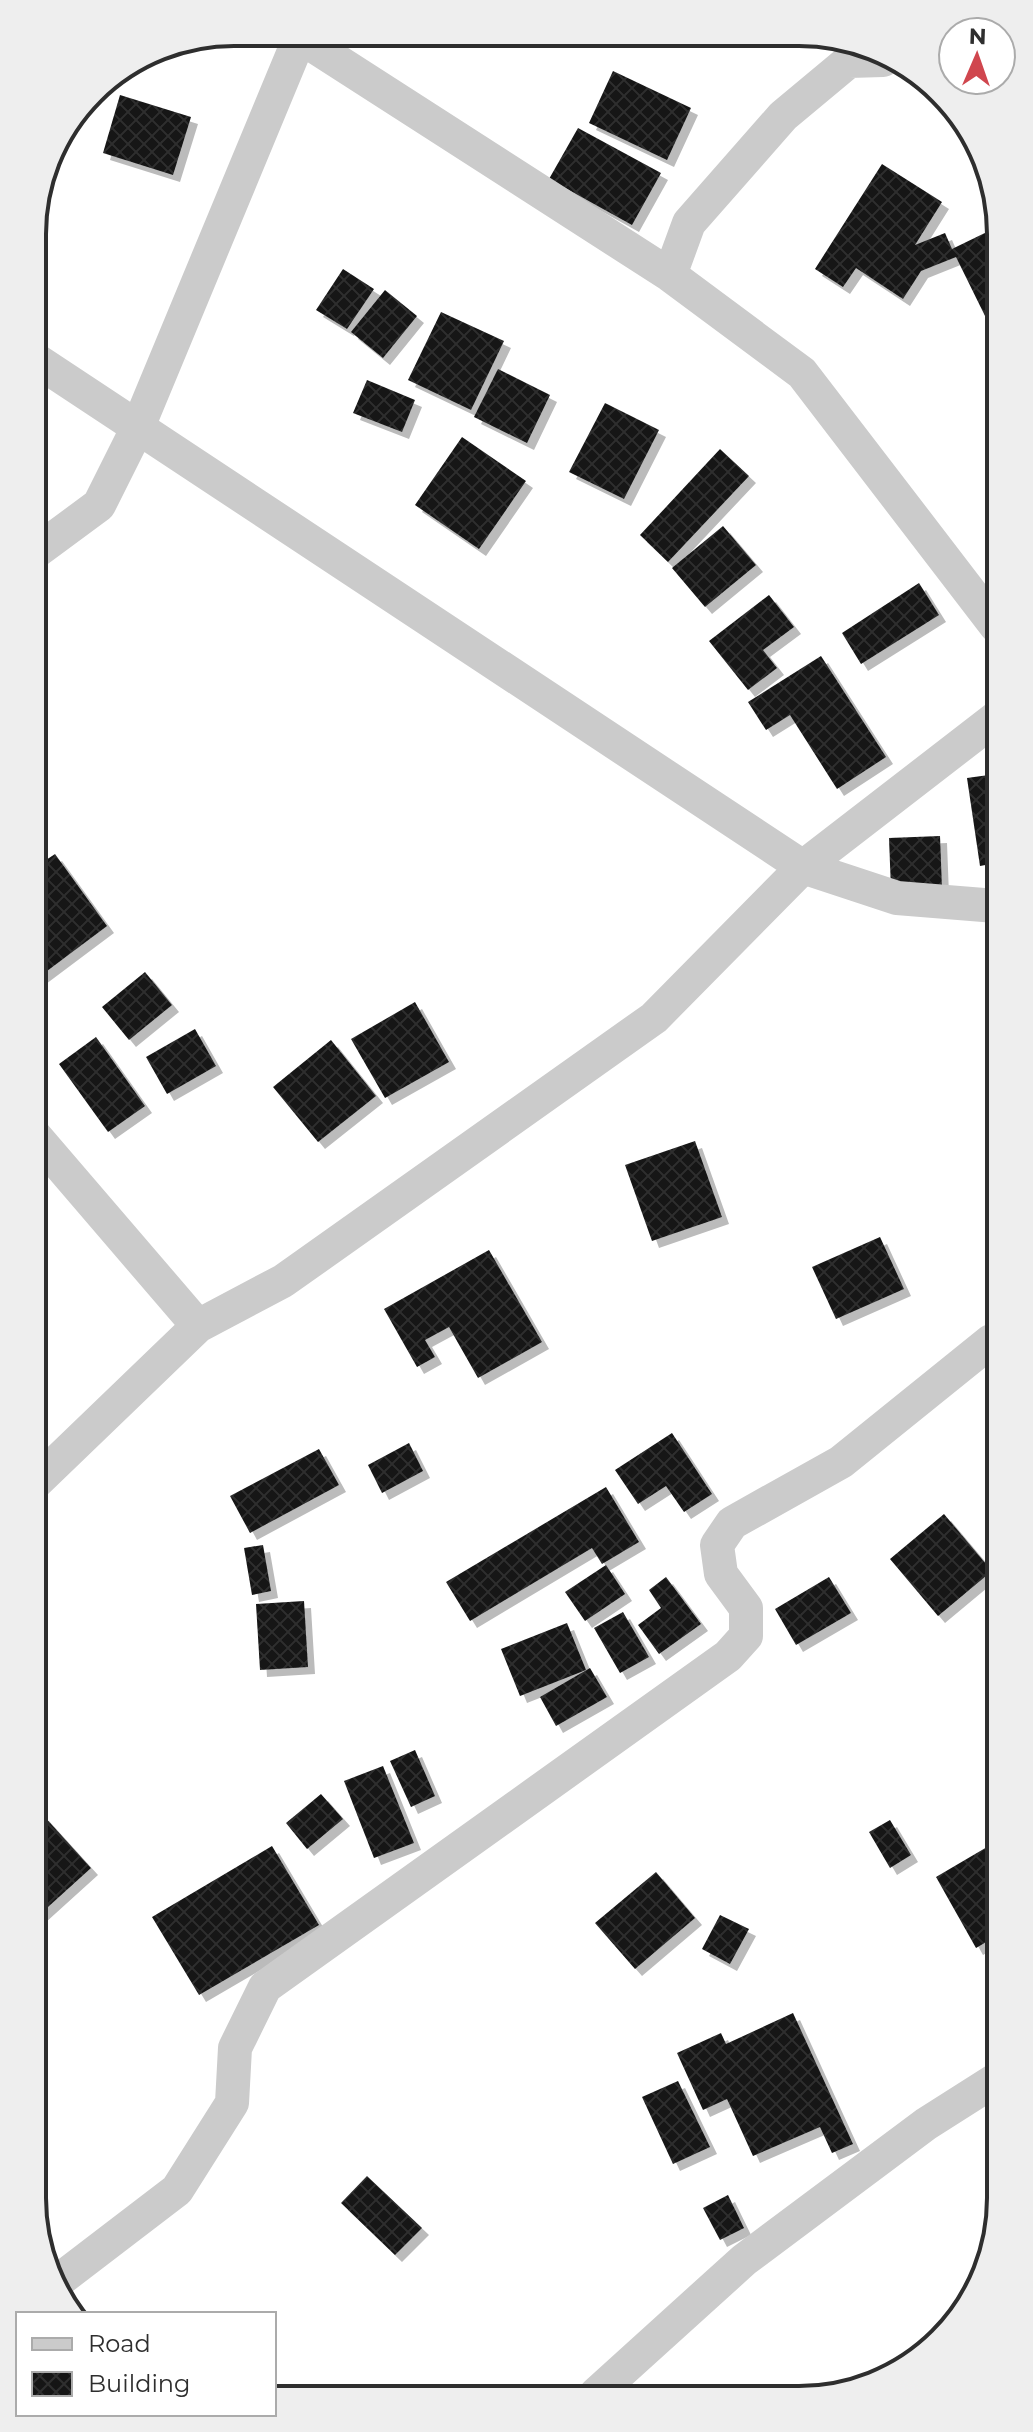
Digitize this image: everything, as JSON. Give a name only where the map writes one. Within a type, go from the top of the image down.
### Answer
[{"type":"street","points":[[46,544],[99,505],[138,427],[292,46]]},
{"type":"street","points":[[316,46],[670,275],[802,373],[987,614]]},
{"type":"street","points":[[670,275],[689,223],[783,116],[849,61],[870,60]]},
{"type":"street","points":[[46,367],[803,867],[897,898],[987,905]]},
{"type":"street","points":[[46,1472],[198,1326],[283,1281],[654,1018],[803,867],[987,725]]},
{"type":"street","points":[[46,1149],[198,1326]]},
{"type":"street","points":[[63,2277],[177,2190],[232,2103],[235,2048],[265,1987],[728,1656],[746,1636],[746,1608],[721,1574],[717,1545],[732,1523],[841,1462],[987,1344]]},
{"type":"street","points":[[605,2386],[744,2260],[926,2124],[987,2085]]},
{"type":"building","points":[[613,71],[691,108],[667,160],[589,123]]},
{"type":"building","points":[[120,95],[191,117],[173,175],[103,153]]},
{"type":"building","points":[[578,128],[661,173],[632,225],[549,179]]},
{"type":"building","points":[[882,164],[942,202],[915,245],[945,233],[952,249],[987,232],[987,320],[956,257],[921,271],[903,299],[856,268],[843,287],[815,269]]},
{"type":"building","points":[[343,269],[374,289],[347,329],[316,310]]},
{"type":"building","points":[[385,290],[417,316],[383,358],[351,332]]},
{"type":"building","points":[[441,312],[504,341],[471,410],[408,380]]},
{"type":"building","points":[[498,369],[550,395],[527,443],[474,417]]},
{"type":"building","points":[[367,380],[415,400],[402,432],[353,413]]},
{"type":"building","points":[[605,403],[659,430],[624,499],[569,472]]},
{"type":"building","points":[[462,437],[526,481],[479,549],[415,505]]},
{"type":"building","points":[[720,449],[749,476],[668,562],[640,535]]},
{"type":"building","points":[[723,526],[756,565],[705,607],[672,568]]},
{"type":"building","points":[[919,583],[939,615],[861,664],[842,633]]},
{"type":"building","points":[[769,595],[794,627],[763,650],[777,668],[748,690],[709,641]]},
{"type":"building","points":[[821,656],[886,757],[837,789],[790,715],[766,730],[748,702]]},
{"type":"building","points":[[987,775],[987,865],[980,866],[967,778]]},
{"type":"building","points":[[940,836],[942,888],[891,890],[889,838]]},
{"type":"building","points":[[55,854],[107,926],[46,972],[46,860]]},
{"type":"building","points":[[145,972],[172,1005],[129,1040],[102,1007]]},
{"type":"building","points":[[415,1002],[449,1062],[385,1098],[351,1039]]},
{"type":"building","points":[[195,1029],[216,1066],[167,1094],[146,1057]]},
{"type":"building","points":[[96,1037],[145,1106],[108,1132],[59,1064]]},
{"type":"building","points":[[331,1040],[376,1096],[318,1142],[273,1087]]},
{"type":"building","points":[[695,1141],[722,1217],[652,1241],[625,1165]]},
{"type":"building","points":[[880,1237],[904,1289],[836,1319],[812,1267]]},
{"type":"building","points":[[489,1250],[542,1342],[478,1378],[449,1327],[425,1340],[435,1357],[417,1367],[384,1309]]},
{"type":"building","points":[[672,1433],[712,1494],[684,1512],[666,1486],[638,1504],[615,1470]]},
{"type":"building","points":[[409,1443],[423,1471],[382,1493],[368,1465]]},
{"type":"building","points":[[319,1449],[339,1485],[250,1533],[230,1496]]},
{"type":"building","points":[[606,1487],[639,1542],[602,1564],[592,1548],[470,1621],[446,1582]]},
{"type":"building","points":[[944,1514],[987,1565],[987,1575],[938,1616],[890,1559]]},
{"type":"building","points":[[263,1545],[271,1591],[252,1595],[244,1548]]},
{"type":"building","points":[[606,1565],[625,1594],[585,1621],[565,1592]]},
{"type":"building","points":[[666,1577],[701,1624],[659,1654],[638,1625],[661,1608],[649,1590]]},
{"type":"building","points":[[829,1577],[851,1613],[796,1645],[775,1609]]},
{"type":"building","points":[[304,1601],[308,1667],[260,1670],[256,1604]]},
{"type":"building","points":[[623,1612],[649,1657],[620,1673],[594,1628]]},
{"type":"building","points":[[567,1623],[586,1670],[520,1696],[501,1649]]},
{"type":"building","points":[[590,1668],[607,1697],[556,1726],[540,1697]]},
{"type":"building","points":[[415,1750],[435,1796],[411,1807],[390,1761]]},
{"type":"building","points":[[383,1766],[414,1843],[374,1858],[344,1781]]},
{"type":"building","points":[[321,1794],[343,1819],[307,1849],[286,1823]]},
{"type":"building","points":[[46,1818],[91,1868],[46,1909]]},
{"type":"building","points":[[890,1820],[911,1855],[890,1868],[869,1832]]},
{"type":"building","points":[[272,1846],[319,1925],[199,1995],[152,1917]]},
{"type":"building","points":[[987,1847],[987,1942],[976,1948],[936,1877]]},
{"type":"building","points":[[656,1872],[695,1918],[635,1969],[595,1923]]},
{"type":"building","points":[[720,1915],[749,1929],[730,1964],[702,1949]]},
{"type":"building","points":[[793,2013],[853,2144],[832,2153],[820,2127],[753,2156],[727,2099],[703,2110],[677,2053],[721,2033],[726,2044]]},
{"type":"building","points":[[678,2081],[710,2147],[673,2164],[642,2097]]},
{"type":"building","points":[[367,2176],[422,2228],[395,2255],[341,2203]]},
{"type":"building","points":[[728,2195],[744,2228],[720,2240],[703,2208]]}]
